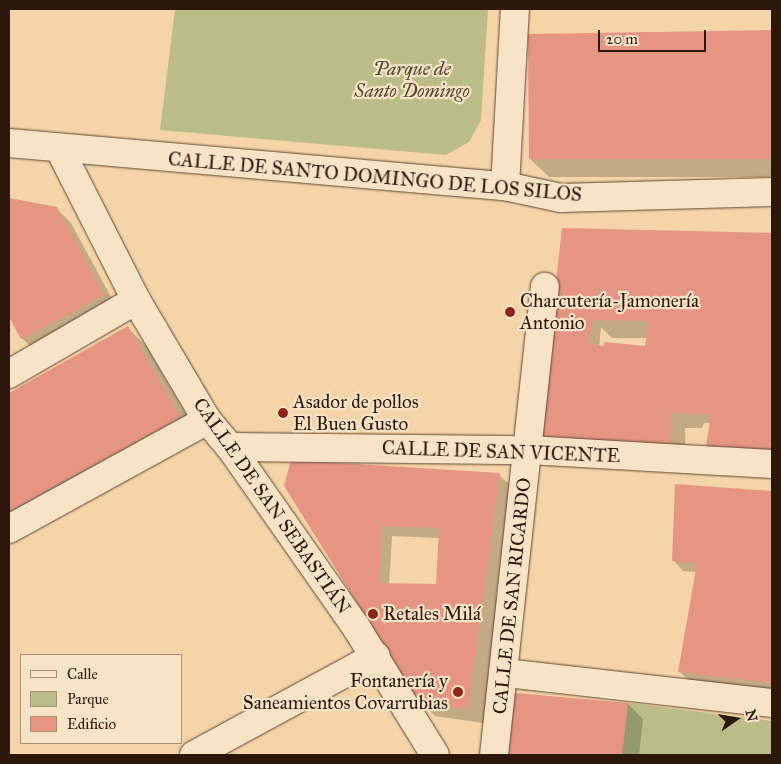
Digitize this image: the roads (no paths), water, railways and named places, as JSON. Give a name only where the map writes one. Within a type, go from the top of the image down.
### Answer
[{"type":"street","points":[[505,186],[515,9]]},
{"type":"street","name":"CALLE DE SANTO DOMINGO DE LOS SILOS","points":[[9,143],[505,186],[561,198],[772,192]]},
{"type":"street","name":"CALLE DE SAN SEBASTIÁN","points":[[59,148],[136,300],[207,420],[230,447],[376,656],[435,755]]},
{"type":"street","name":"CALLE DE SAN RICARDO","points":[[494,755],[505,673],[529,450],[544,287]]},
{"type":"street","points":[[9,374],[136,300]]},
{"type":"street","points":[[9,529],[207,420]]},
{"type":"street","name":"CALLE DE SAN VICENTE","points":[[230,447],[529,450],[772,464]]},
{"type":"street","points":[[194,755],[376,656]]},
{"type":"street","points":[[505,673],[772,702]]},
{"type":"place","name":"Charcutería-Jamonería Antonio","points":[[510,312]]},
{"type":"place","name":"Asador de pollos El Buen Gusto","points":[[283,413]]},
{"type":"place","name":"Retales Milá","points":[[373,614]]},
{"type":"place","name":"Fontanería y Saneamientos Covarrubias","points":[[458,692]]},
{"type":"park label","name":"Parque de Santo Domingo","points":[[412,80]]}]
